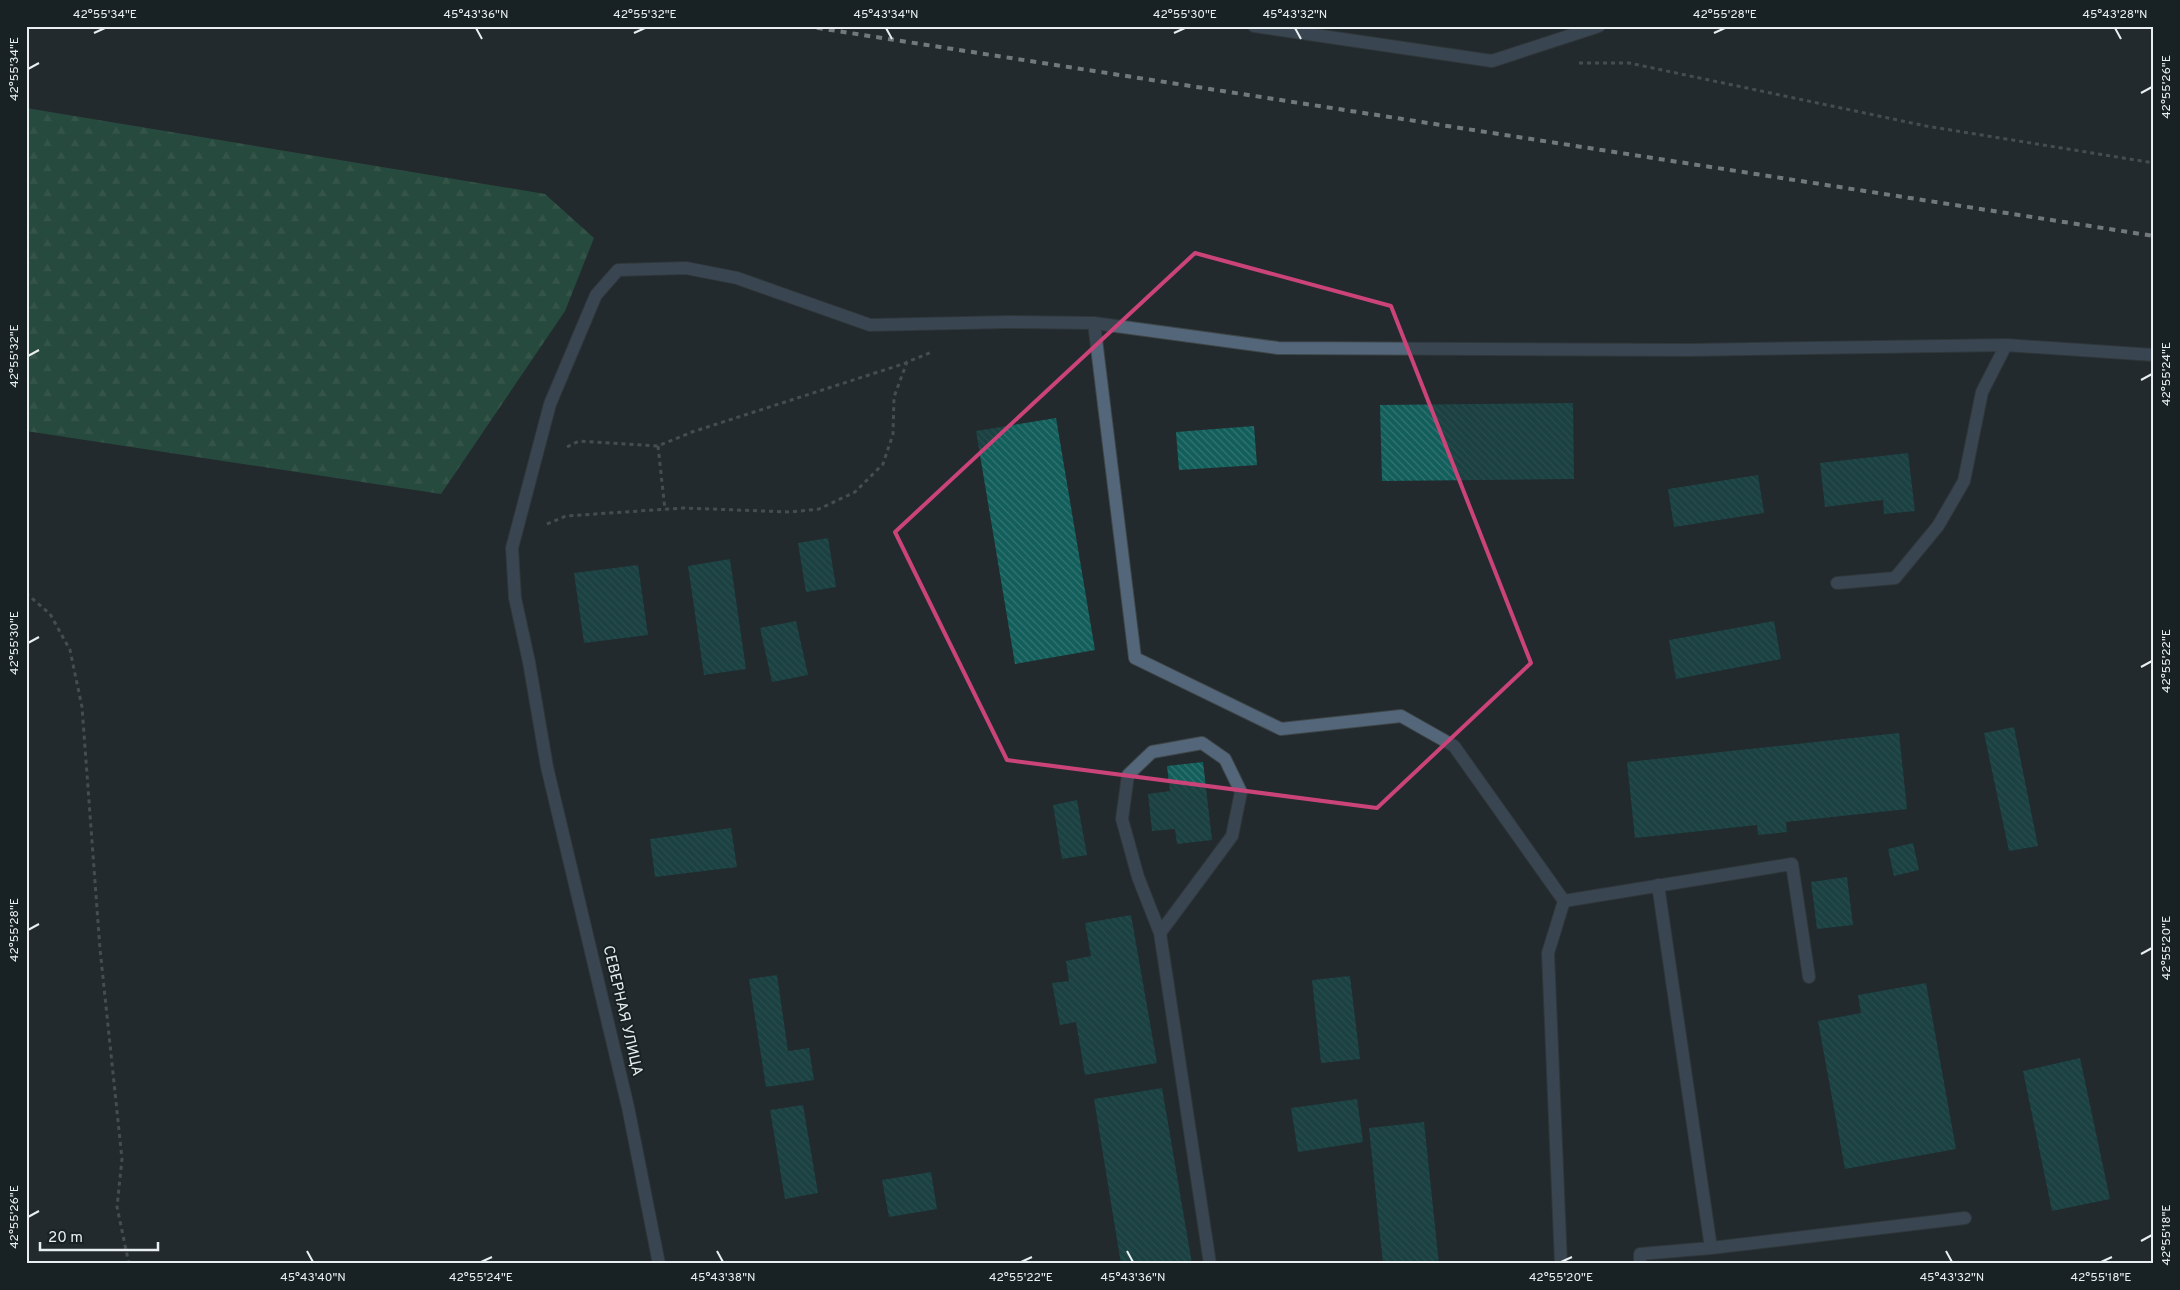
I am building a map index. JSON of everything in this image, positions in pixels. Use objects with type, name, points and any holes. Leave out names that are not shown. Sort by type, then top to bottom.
[{"type":"street","points":[[1254,26],[1492,61],[1599,26]]},
{"type":"street","name":"СЕВЕРНАЯ УЛИЦА","points":[[659,1264],[628,1107],[547,767],[529,662],[515,598],[512,548],[550,404],[573,345],[596,295],[618,270],[686,268],[737,278],[870,325],[1008,322],[1094,323],[1278,348],[1690,350],[2006,345],[2154,355]]},
{"type":"street","points":[[1094,323],[1134,658],[1281,729],[1401,716],[1454,746],[1564,901]]},
{"type":"street","points":[[1837,583],[1895,578],[1938,526],[1964,481],[1982,392],[2006,345]]},
{"type":"street","points":[[1160,933],[1232,836],[1241,792],[1225,759],[1202,743],[1152,752],[1128,775],[1122,820],[1138,877],[1160,933],[1210,1264]]},
{"type":"street","points":[[1564,901],[1792,864],[1809,977]]},
{"type":"street","points":[[1658,885],[1711,1248]]},
{"type":"street","points":[[1561,1264],[1548,953],[1564,901]]},
{"type":"street","points":[[1640,1264],[1640,1254],[1711,1248],[1965,1218]]},
{"type":"path","points":[[1570,62],[1629,64],[1926,126],[2154,162]]},
{"type":"path","points":[[533,465],[579,442],[658,446],[692,432],[907,362],[934,351]]},
{"type":"path","points":[[512,548],[539,527],[566,516],[683,508],[791,512],[820,509],[855,492],[883,464],[893,434],[894,397],[907,362]]},
{"type":"path","points":[[658,446],[665,510]]},
{"type":"path","points":[[26,593],[50,614],[70,650],[82,707],[100,949],[122,1159],[117,1208],[129,1264]]},
{"type":"highlighted area","points":[[1195,253],[1391,306],[1531,663],[1377,808],[1007,760],[895,532]]},
{"type":"green space","points":[[26,108],[545,194],[594,238],[565,311],[441,494],[26,431]]},
{"type":"building","points":[[1573,403],[1574,479],[1382,481],[1380,405]]},
{"type":"building","points":[[1056,418],[1095,650],[1015,664],[976,431]]},
{"type":"building","points":[[1254,426],[1257,465],[1179,470],[1176,432]]},
{"type":"building","points":[[1908,453],[1915,511],[1884,514],[1883,500],[1825,507],[1820,463]]},
{"type":"building","points":[[1758,475],[1764,513],[1674,527],[1668,489]]},
{"type":"building","points":[[828,538],[836,587],[806,592],[798,543]]},
{"type":"building","points":[[730,559],[746,669],[704,675],[688,566]]},
{"type":"building","points":[[638,565],[648,635],[584,643],[574,573]]},
{"type":"building","points":[[796,621],[808,675],[772,682],[760,628]]},
{"type":"building","points":[[1774,621],[1781,659],[1676,679],[1669,640]]},
{"type":"building","points":[[2014,727],[2038,846],[2009,851],[1984,733]]},
{"type":"building","points":[[1899,733],[1907,809],[1786,822],[1787,832],[1758,835],[1757,825],[1635,838],[1627,762]]},
{"type":"building","points":[[1203,762],[1212,840],[1177,844],[1175,829],[1152,831],[1148,794],[1170,791],[1167,766]]},
{"type":"building","points":[[1077,800],[1087,855],[1062,859],[1053,805]]},
{"type":"building","points":[[731,828],[737,867],[655,877],[650,839]]},
{"type":"building","points":[[1913,843],[1919,870],[1894,876],[1888,849]]},
{"type":"building","points":[[1847,877],[1853,925],[1817,929],[1811,882]]},
{"type":"building","points":[[1131,915],[1157,1063],[1085,1075],[1076,1022],[1060,1025],[1052,983],[1069,981],[1066,961],[1091,956],[1085,923]]},
{"type":"building","points":[[777,975],[788,1051],[809,1048],[814,1080],[766,1087],[749,979]]},
{"type":"building","points":[[1350,976],[1360,1059],[1321,1063],[1312,980]]},
{"type":"building","points":[[1926,983],[1956,1149],[1845,1169],[1818,1021],[1861,1013],[1858,995]]},
{"type":"building","points":[[2080,1058],[2110,1199],[2052,1211],[2023,1071]]},
{"type":"building","points":[[1162,1088],[1192,1264],[1121,1264],[1094,1099]]},
{"type":"building","points":[[1357,1099],[1363,1142],[1298,1152],[1291,1108]]},
{"type":"building","points":[[803,1105],[818,1193],[785,1199],[770,1110]]},
{"type":"building","points":[[1424,1122],[1439,1264],[1383,1264],[1369,1128]]},
{"type":"building","points":[[931,1172],[937,1209],[889,1217],[882,1180]]},
{"type":"railway","points":[[805,26],[2154,236]]}]
